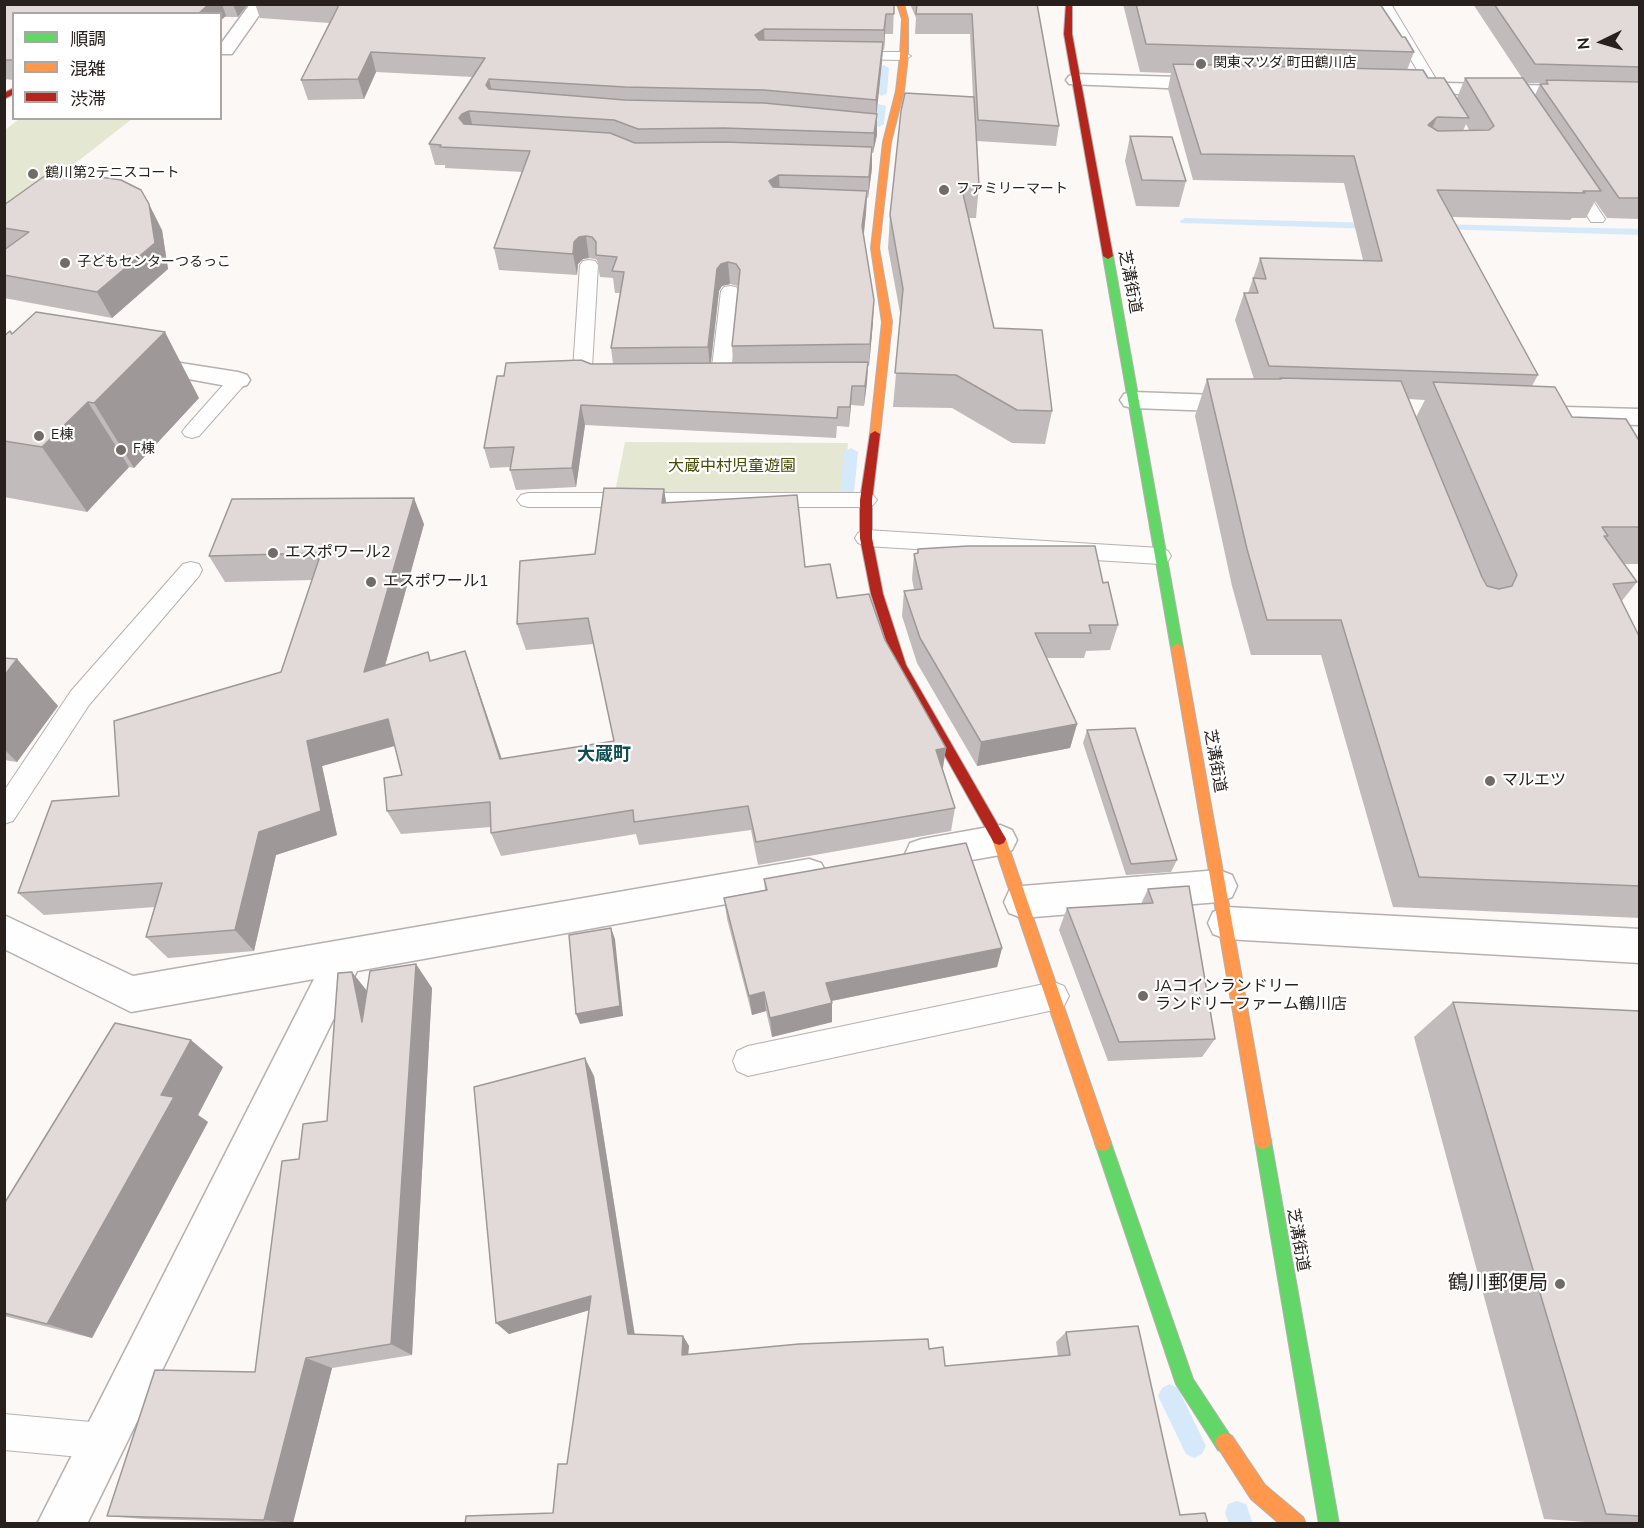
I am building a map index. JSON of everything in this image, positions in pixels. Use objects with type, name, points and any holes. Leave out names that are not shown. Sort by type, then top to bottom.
[{"type":"street","points":[[226,50],[259,4]]},
{"type":"street","points":[[900,4],[899,19],[904,56],[900,90],[885,128],[874,206],[875,248],[887,322],[883,374],[866,500],[866,538],[877,594],[900,665],[1000,840],[1185,1384],[1258,1492],[1296,1524]]},
{"type":"street","name":"芝溝街道","points":[[1069,4],[1068,34],[1075,80],[1220,886],[1329,1524]]},
{"type":"street","points":[[1075,80],[1238,84]]},
{"type":"street","points":[[1389,88],[1640,94]]},
{"type":"street","points":[[117,360],[238,380]]},
{"type":"street","points":[[1132,400],[1264,405]]},
{"type":"street","points":[[1500,413],[1640,417]]},
{"type":"street","points":[[895,859],[1000,840]]},
{"type":"street","points":[[4,931],[131,994],[836,869]]},
{"type":"street","points":[[1022,902],[1220,886]]},
{"type":"street","points":[[1226,923],[1640,946]]},
{"type":"street","points":[[62,1524],[345,956]]},
{"type":"lane","points":[[1384,4],[1454,120]]},
{"type":"lane","points":[[834,56],[904,56]]},
{"type":"lane","points":[[1512,91],[1525,111]]},
{"type":"lane","points":[[1564,170],[1597,219]]},
{"type":"lane","points":[[589,265],[582,370],[602,378],[626,377]]},
{"type":"lane","points":[[721,375],[730,291]]},
{"type":"lane","points":[[860,374],[883,374]]},
{"type":"lane","points":[[697,376],[744,375]]},
{"type":"lane","points":[[192,432],[238,380]]},
{"type":"lane","points":[[528,500],[866,500]]},
{"type":"lane","points":[[866,538],[1160,556]]},
{"type":"lane","points":[[4,813],[80,698],[191,570]]},
{"type":"lane","points":[[748,1061],[1054,996]]},
{"type":"lane","points":[[4,1432],[102,1441]]},
{"type":"green space","name":"鶴川第2テニスコート","points":[[18,120],[131,120],[5,218],[5,130]]},
{"type":"green space","name":"大蔵中村児童遊園","points":[[625,442],[848,443],[844,493],[615,492]]},
{"type":"building","points":[[4,4],[209,4],[200,12],[12,12],[12,60],[4,60]]},
{"type":"building","points":[[336,4],[894,5],[894,14],[886,14],[884,30],[764,29],[755,35],[759,40],[883,42],[876,100],[764,90],[625,87],[489,79],[486,85],[489,89],[625,100],[764,103],[877,114],[874,133],[724,128],[638,129],[614,120],[469,111],[459,118],[464,124],[610,133],[635,143],[724,142],[872,147],[869,177],[779,175],[769,181],[773,187],[867,191],[862,226],[874,300],[870,344],[732,346],[740,270],[736,264],[728,262],[721,264],[717,269],[708,347],[611,348],[624,272],[612,271],[617,257],[596,255],[596,242],[592,237],[586,236],[579,237],[574,242],[573,254],[494,248],[530,151],[440,147],[441,145],[429,144],[485,58],[371,52],[358,79],[301,80],[339,5]]},
{"type":"building","points":[[917,4],[1037,4],[1059,126],[978,120],[972,14],[916,14]]},
{"type":"building","points":[[1136,4],[1380,4],[1414,52],[1146,44]]},
{"type":"building","points":[[1494,4],[1640,4],[1640,67],[1535,64]]},
{"type":"building","points":[[1173,64],[1423,70],[1428,78],[1444,78],[1469,118],[1437,117],[1428,125],[1438,131],[1489,130],[1494,126],[1465,78],[1523,78],[1601,191],[1583,191],[1585,193],[1437,190],[1538,375],[1269,366],[1244,293],[1258,293],[1253,278],[1266,279],[1260,258],[1382,261],[1354,156],[1201,154]]},
{"type":"building","points":[[1546,80],[1640,82],[1640,198],[1619,198],[1540,84],[1548,84]]},
{"type":"building","points":[[905,93],[974,97],[979,185],[961,185],[994,328],[1042,330],[1052,411],[1017,410],[956,375],[895,373],[903,289],[890,215]]},
{"type":"building","points":[[1130,136],[1172,137],[1186,181],[1142,180]]},
{"type":"building","points":[[53,170],[121,180],[141,190],[149,204],[155,243],[97,292],[4,275],[4,250],[29,232],[4,228],[4,205]]},
{"type":"building","points":[[36,312],[165,332],[94,403],[88,402],[42,447],[4,441],[4,336],[10,331],[12,334]]},
{"type":"building","points":[[581,360],[591,364],[868,362],[865,386],[852,386],[850,407],[838,407],[837,418],[581,405],[572,468],[510,470],[514,447],[484,448],[497,376],[504,376],[506,363]]},
{"type":"building","points":[[1207,379],[1401,381],[1482,577],[1487,586],[1499,589],[1512,586],[1517,575],[1433,382],[1555,387],[1572,417],[1626,419],[1640,442],[1640,527],[1602,527],[1608,536],[1604,536],[1637,582],[1613,584],[1640,638],[1640,886],[1419,877],[1341,620],[1267,620],[1247,549]]},
{"type":"building","points":[[604,488],[664,489],[662,503],[797,495],[805,567],[830,564],[837,598],[869,594],[885,640],[946,748],[936,750],[955,808],[756,842],[748,806],[634,822],[633,810],[491,833],[490,802],[387,811],[384,778],[402,775],[388,719],[307,741],[321,811],[259,832],[235,930],[146,937],[162,883],[18,893],[52,801],[119,796],[114,721],[281,672],[321,553],[209,556],[232,499],[414,498],[364,672],[428,652],[430,661],[465,651],[500,759],[614,741],[588,618],[517,624],[520,561],[595,554]]},
{"type":"building","points":[[968,546],[1095,546],[1103,583],[1108,582],[1118,625],[1089,625],[1091,633],[1035,633],[1077,724],[981,742],[920,638],[904,591],[922,589],[914,554],[918,553],[918,549]]},
{"type":"building","points":[[4,658],[17,659],[4,676]]},
{"type":"building","points":[[1135,728],[1177,860],[1131,864],[1087,730]]},
{"type":"building","points":[[966,843],[1002,948],[826,983],[832,1003],[770,1018],[764,992],[749,996],[724,898],[767,890],[764,879]]},
{"type":"building","points":[[1189,886],[1215,1039],[1119,1042],[1067,908],[1153,903],[1148,889]]},
{"type":"building","points":[[611,928],[620,1006],[576,1014],[569,935]]},
{"type":"building","points":[[416,964],[391,1344],[306,1358],[264,1520],[107,1516],[155,1370],[255,1372],[282,1161],[299,1159],[303,1124],[327,1121],[338,973],[352,972],[362,1022],[370,971]]},
{"type":"building","name":"鶴川郵便局","points":[[1453,1002],[1640,1011],[1640,1516],[1606,1514]]},
{"type":"building","points":[[115,1023],[191,1040],[161,1095],[174,1097],[47,1324],[4,1313],[4,1204]]},
{"type":"building","points":[[585,1058],[628,1334],[683,1336],[682,1355],[799,1344],[928,1339],[929,1349],[943,1347],[945,1366],[1070,1355],[1066,1332],[1138,1326],[1180,1515],[1205,1513],[1208,1524],[465,1524],[466,1516],[553,1513],[558,1464],[567,1464],[591,1296],[496,1323],[474,1087]]},
{"type":"waterway","points":[[882,93],[884,68]]},
{"type":"waterway","points":[[879,124],[881,106]]},
{"type":"waterway","points":[[868,198],[869,192]]},
{"type":"waterway","points":[[1185,221],[1376,226]]},
{"type":"waterway","points":[[1438,227],[1640,232]]},
{"type":"waterway","points":[[847,493],[851,452]]},
{"type":"waterway","points":[[1170,1396],[1194,1446]]},
{"type":"waterway","points":[[1237,1513],[1241,1524]]},
{"type":"traffic: fast","points":[[1108,256],[1177,648]]},
{"type":"traffic: fast","points":[[1263,1141],[1329,1524]]},
{"type":"traffic: fast","points":[[1103,1143],[1185,1384],[1225,1443]]},
{"type":"traffic: slow","points":[[875,434],[887,322],[875,248],[887,142],[900,91],[904,56],[905,19],[900,4]]},
{"type":"traffic: slow","points":[[1177,648],[1263,1141]]},
{"type":"traffic: slow","points":[[999,839],[1103,1143]]},
{"type":"traffic: slow","points":[[1225,1443],[1258,1492],[1296,1524]]},
{"type":"traffic: jam","points":[[1069,4],[1068,34],[1108,256]]},
{"type":"traffic: jam","points":[[4,97],[12,91]]},
{"type":"traffic: jam","points":[[875,434],[866,500],[866,538],[877,594],[900,665],[999,839]]},
{"type":"place","name":"関東マツダ 町田鶴川店","points":[[1201,64]]},
{"type":"place","name":"鶴川第2テニスコート","points":[[33,174]]},
{"type":"place","name":"ファミリーマート","points":[[944,190]]},
{"type":"place","name":"子どもセンターつるっこ","points":[[65,263]]},
{"type":"place","name":"E棟","points":[[39,436]]},
{"type":"place","name":"F棟","points":[[121,450]]},
{"type":"place","name":"エスポワール2","points":[[273,553]]},
{"type":"place","name":"エスポワール1","points":[[371,582]]},
{"type":"place","name":"マルエツ","points":[[1490,781]]},
{"type":"place","name":"JAコインランドリー ランドリーファーム鶴川店","points":[[1143,996]]},
{"type":"place","name":"鶴川郵便局","points":[[1560,1284]]},
{"type":"district","name":"大蔵町","points":[[604,756]]}]
